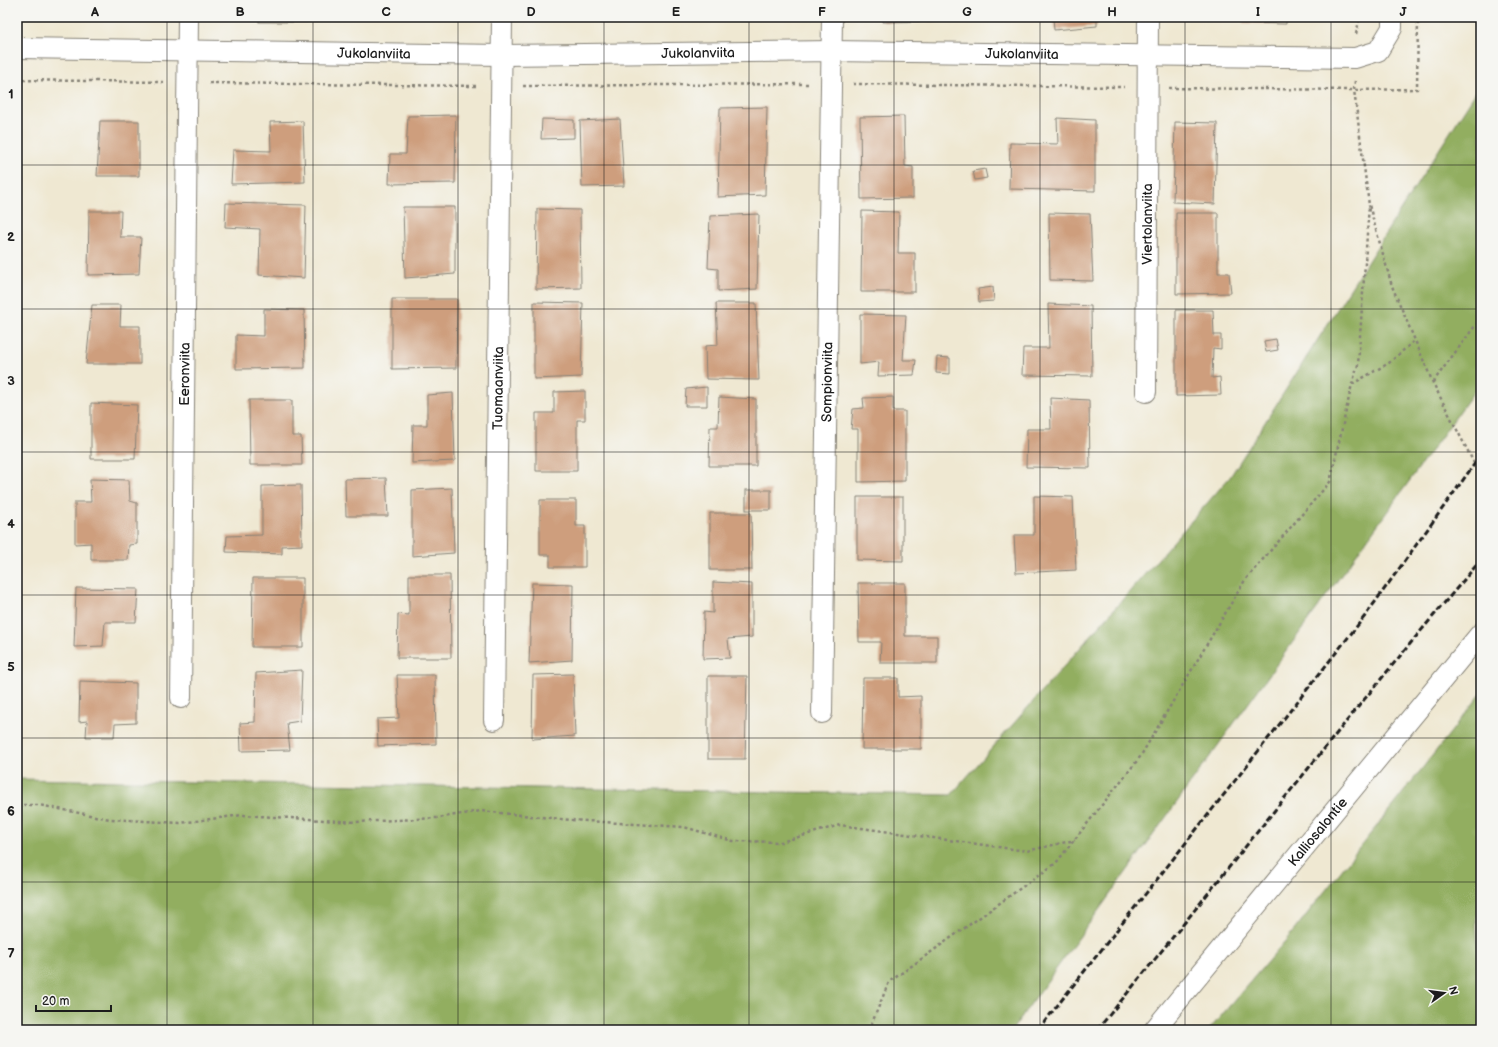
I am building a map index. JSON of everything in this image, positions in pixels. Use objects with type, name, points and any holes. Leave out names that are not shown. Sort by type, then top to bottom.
[{"type":"street","name":"Eeronviita","points":[[180,698],[188,17]]},
{"type":"street","name":"Tuomaanviita","points":[[494,720],[502,17]]},
{"type":"street","name":"Sompionviita","points":[[822,713],[832,17]]},
{"type":"street","name":"Viertolanviita","points":[[1146,392],[1148,17]]},
{"type":"street","name":"Jukolanviita","points":[[17,48],[501,55],[831,52],[1355,58],[1378,51],[1392,28],[1392,17]]},
{"type":"street","name":"Kalliosalontie","points":[[1154,1030],[1481,633]]},
{"type":"path","points":[[17,80],[501,86],[830,84],[1354,90],[1417,89],[1418,17]]},
{"type":"path","points":[[1354,90],[1369,205],[1392,286],[1433,383],[1481,474]]},
{"type":"path","points":[[869,1030],[889,982],[1056,863],[1140,758],[1245,580],[1330,482],[1352,384],[1358,365],[1369,205]]},
{"type":"path","points":[[1433,383],[1481,318]]},
{"type":"path","points":[[1352,384],[1389,362],[1415,340]]},
{"type":"path","points":[[17,805],[39,805],[110,819],[180,823],[242,815],[356,822],[437,818],[481,812],[571,820],[684,827],[733,841],[782,842],[840,825],[1027,851],[1075,840]]},
{"type":"green space","points":[[1481,84],[1481,382],[1012,1030],[17,1030],[17,779],[951,795],[1230,477]]},
{"type":"green space","points":[[1481,694],[1481,895],[1476,920],[1478,951],[1481,967],[1481,1030],[1209,1030],[1292,933]]},
{"type":"building","points":[[259,17],[307,17],[307,22],[259,22]]},
{"type":"building","points":[[883,17],[945,17],[946,21],[883,22]]},
{"type":"building","points":[[1053,17],[1097,17],[1097,26],[1054,30]]},
{"type":"building","points":[[1243,17],[1286,17],[1286,24],[1243,23]]},
{"type":"building","points":[[767,107],[765,195],[718,197],[720,108]]},
{"type":"building","points":[[456,115],[455,183],[389,184],[390,154],[406,154],[408,116]]},
{"type":"building","points":[[904,116],[905,166],[913,167],[913,198],[861,199],[860,117]]},
{"type":"building","points":[[1057,118],[1095,120],[1095,191],[1009,189],[1010,143],[1058,144]]},
{"type":"building","points":[[542,119],[574,120],[574,138],[541,139]]},
{"type":"building","points":[[620,119],[624,186],[582,187],[580,121]]},
{"type":"building","points":[[100,121],[139,121],[139,176],[97,176]]},
{"type":"building","points":[[303,121],[305,182],[231,184],[233,150],[271,151],[270,122]]},
{"type":"building","points":[[1175,122],[1217,123],[1215,204],[1173,202]]},
{"type":"building","points":[[985,169],[987,178],[975,180],[973,171]]},
{"type":"building","points":[[226,203],[306,205],[304,278],[259,275],[260,229],[225,227]]},
{"type":"building","points":[[403,207],[455,207],[455,274],[405,278]]},
{"type":"building","points":[[537,209],[580,210],[581,288],[536,289]]},
{"type":"building","points":[[89,211],[121,211],[120,237],[141,237],[139,274],[88,275]]},
{"type":"building","points":[[862,211],[899,212],[898,253],[915,253],[915,292],[861,292]]},
{"type":"building","points":[[1049,213],[1090,214],[1093,281],[1050,280]]},
{"type":"building","points":[[1176,213],[1218,213],[1218,273],[1229,273],[1231,293],[1176,294]]},
{"type":"building","points":[[759,214],[757,289],[718,291],[718,269],[708,268],[710,216]]},
{"type":"building","points":[[993,287],[994,301],[979,302],[978,289]]},
{"type":"building","points":[[392,299],[457,299],[456,368],[392,369]]},
{"type":"building","points":[[534,302],[583,303],[581,377],[534,379]]},
{"type":"building","points":[[716,303],[756,303],[759,380],[706,379],[705,346],[718,345]]},
{"type":"building","points":[[1048,304],[1091,306],[1092,376],[1022,375],[1023,348],[1049,348]]},
{"type":"building","points":[[92,305],[121,305],[120,326],[140,326],[140,364],[86,364]]},
{"type":"building","points":[[264,309],[304,310],[305,368],[236,369],[236,335],[264,336]]},
{"type":"building","points":[[1176,310],[1213,310],[1214,335],[1221,335],[1221,349],[1213,348],[1212,378],[1220,377],[1221,395],[1176,396]]},
{"type":"building","points":[[860,314],[906,315],[903,360],[916,360],[914,375],[878,376],[879,362],[860,364]]},
{"type":"building","points":[[1276,339],[1278,350],[1266,352],[1264,341]]},
{"type":"building","points":[[937,357],[950,358],[950,374],[936,373]]},
{"type":"building","points":[[707,387],[707,406],[685,406],[686,389]]},
{"type":"building","points":[[585,391],[585,420],[577,420],[577,471],[536,471],[536,413],[554,413],[554,392]]},
{"type":"building","points":[[453,393],[455,461],[412,463],[413,425],[427,425],[427,395]]},
{"type":"building","points":[[719,397],[756,399],[756,466],[709,466],[710,427],[718,427]]},
{"type":"building","points":[[893,397],[893,411],[905,411],[905,481],[858,482],[858,429],[851,429],[853,409],[864,408],[863,398]]},
{"type":"building","points":[[1050,398],[1089,400],[1090,468],[1026,467],[1027,429],[1051,429]]},
{"type":"building","points":[[249,400],[292,400],[292,436],[301,436],[302,465],[250,465]]},
{"type":"building","points":[[91,403],[137,405],[135,459],[91,459]]},
{"type":"building","points":[[386,478],[388,516],[346,516],[345,479]]},
{"type":"building","points":[[90,479],[129,480],[130,501],[137,503],[137,544],[129,545],[128,560],[91,560],[91,543],[75,544],[75,502],[91,502]]},
{"type":"building","points":[[301,485],[302,545],[282,546],[282,554],[226,552],[227,536],[262,535],[262,486]]},
{"type":"building","points":[[452,488],[454,553],[412,556],[412,490]]},
{"type":"building","points":[[746,490],[771,490],[771,510],[746,510]]},
{"type":"building","points":[[1034,496],[1073,497],[1076,570],[1016,573],[1014,535],[1034,535]]},
{"type":"building","points":[[857,497],[903,497],[903,561],[857,560]]},
{"type":"building","points":[[540,500],[576,500],[576,526],[585,526],[585,567],[550,567],[550,555],[540,555]]},
{"type":"building","points":[[710,513],[751,513],[752,570],[710,570]]},
{"type":"building","points":[[409,575],[450,575],[451,658],[397,658],[398,614],[409,615]]},
{"type":"building","points":[[253,578],[303,578],[303,647],[252,647]]},
{"type":"building","points":[[713,582],[752,584],[752,637],[728,639],[730,658],[703,659],[704,612],[713,613]]},
{"type":"building","points":[[532,583],[573,584],[572,660],[529,663]]},
{"type":"building","points":[[858,583],[905,583],[905,636],[937,636],[937,663],[880,663],[881,642],[859,642]]},
{"type":"building","points":[[76,588],[138,589],[136,622],[105,622],[103,646],[74,647]]},
{"type":"building","points":[[302,670],[300,721],[287,723],[290,750],[241,751],[240,723],[255,722],[256,673]]},
{"type":"building","points":[[573,674],[575,736],[532,739],[533,675]]},
{"type":"building","points":[[397,675],[435,675],[436,744],[378,746],[377,719],[399,718]]},
{"type":"building","points":[[708,676],[747,676],[745,759],[708,759]]},
{"type":"building","points":[[863,678],[898,678],[898,697],[921,696],[921,749],[862,749]]},
{"type":"building","points":[[80,681],[136,683],[136,723],[115,724],[114,737],[86,737],[87,721],[79,722]]},
{"type":"railway","points":[[1038,1030],[1365,616],[1481,455]]},
{"type":"railway","points":[[1097,1030],[1383,676],[1481,560]]}]
